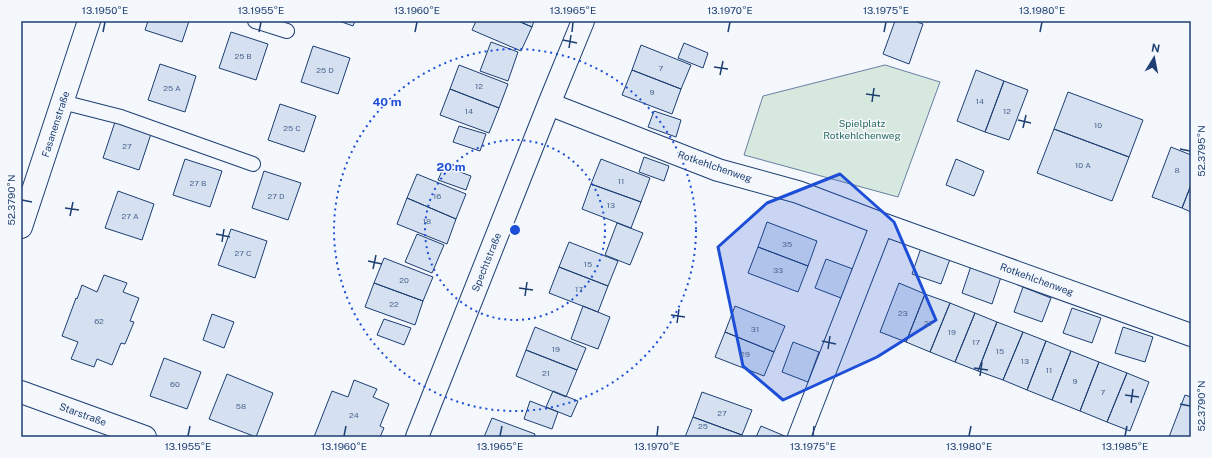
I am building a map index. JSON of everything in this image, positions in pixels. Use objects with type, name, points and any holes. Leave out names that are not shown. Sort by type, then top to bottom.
[{"type":"street","name":"Fasanenstraße","points":[[21,227],[89,21]]},
{"type":"street","name":"Spechtstraße","points":[[417,437],[583,21]]},
{"type":"street","name":"Rotkehlchenweg","points":[[549,104],[718,170],[798,192],[882,224],[1191,335]]},
{"type":"street","points":[[799,437],[882,224]]},
{"type":"street","name":"Starstraße","points":[[21,392],[145,437]]},
{"type":"lane","points":[[255,21],[287,32]]},
{"type":"lane","points":[[62,102],[121,116],[253,164]]},
{"type":"highlighted area","points":[[840,174],[894,222],[936,320],[877,357],[783,400],[743,366],[718,247],[767,203]]},
{"type":"green space","name":"Spielplatz Rotkehlchenweg","points":[[885,65],[940,82],[898,197],[744,155],[763,96]]},
{"type":"building","points":[[148,21],[189,21],[182,42],[145,30]]},
{"type":"building","points":[[339,21],[355,21],[353,26]]},
{"type":"building","points":[[476,21],[518,21],[532,27],[521,51],[472,30]]},
{"type":"building","points":[[518,21],[534,21],[532,27]]},
{"type":"building","points":[[895,21],[914,21],[923,24],[909,64],[883,54]]},
{"type":"building","points":[[231,32],[268,44],[256,80],[219,68]]},
{"type":"building","points":[[491,42],[518,52],[508,81],[480,71]]},
{"type":"building","points":[[684,43],[708,53],[703,68],[678,58]]},
{"type":"building","points":[[641,45],[691,65],[681,89],[632,70]]},
{"type":"building","points":[[313,46],[350,58],[338,94],[301,82]]},
{"type":"building","points":[[160,64],[196,76],[185,112],[148,100]]},
{"type":"building","points":[[459,65],[508,84],[499,108],[450,89]]},
{"type":"building","points":[[632,70],[681,89],[672,114],[622,95]]},
{"type":"building","points":[[976,70],[1004,81],[985,132],[957,121]]},
{"type":"building","points":[[1004,81],[1028,90],[1009,140],[985,132]]},
{"type":"building","points":[[450,89],[499,108],[489,133],[440,115]]},
{"type":"building","points":[[1068,92],[1143,120],[1129,157],[1054,129]]},
{"type":"building","points":[[280,104],[316,116],[304,152],[268,140]]},
{"type":"building","points":[[654,111],[681,120],[676,137],[648,127]]},
{"type":"building","points":[[115,122],[151,134],[139,170],[103,158]]},
{"type":"building","points":[[459,126],[486,134],[480,151],[453,142]]},
{"type":"building","points":[[1054,129],[1129,157],[1112,201],[1037,173]]},
{"type":"building","points":[[1171,147],[1191,155],[1191,185],[1182,208],[1152,197]]},
{"type":"building","points":[[644,157],[669,166],[664,181],[639,172]]},
{"type":"building","points":[[185,159],[222,171],[210,207],[173,195]]},
{"type":"building","points":[[601,159],[650,178],[641,202],[591,184]]},
{"type":"building","points":[[956,159],[984,171],[974,196],[946,185]]},
{"type":"building","points":[[444,166],[471,176],[466,190],[438,180]]},
{"type":"building","points":[[264,171],[301,183],[288,220],[252,208]]},
{"type":"building","points":[[417,174],[466,194],[456,219],[407,198]]},
{"type":"building","points":[[591,184],[641,202],[631,228],[582,209]]},
{"type":"building","points":[[1191,185],[1191,212],[1182,208]]},
{"type":"building","points":[[118,191],[154,204],[142,240],[105,228]]},
{"type":"building","points":[[407,198],[456,219],[447,244],[397,224]]},
{"type":"building","points":[[767,222],[817,241],[808,266],[758,247]]},
{"type":"building","points":[[617,223],[643,233],[630,265],[605,255]]},
{"type":"building","points":[[231,229],[267,241],[255,278],[218,265]]},
{"type":"building","points":[[417,234],[444,245],[432,273],[405,262]]},
{"type":"building","points":[[569,242],[618,261],[608,286],[559,267]]},
{"type":"building","points":[[758,247],[808,266],[798,292],[748,273]]},
{"type":"building","points":[[921,248],[950,259],[941,284],[912,274]]},
{"type":"building","points":[[384,258],[433,277],[423,301],[374,283]]},
{"type":"building","points":[[826,259],[853,269],[841,298],[815,288]]},
{"type":"building","points":[[971,266],[1001,277],[992,304],[962,293]]},
{"type":"building","points":[[559,267],[608,286],[598,312],[549,293]]},
{"type":"building","points":[[104,275],[127,283],[123,292],[139,298],[130,321],[134,322],[125,344],[121,343],[112,365],[97,359],[94,367],[71,359],[78,342],[62,336],[82,285],[97,292]]},
{"type":"building","points":[[374,283],[423,301],[415,325],[365,307]]},
{"type":"building","points":[[899,283],[925,294],[906,342],[880,332]]},
{"type":"building","points":[[1023,287],[1051,298],[1042,322],[1014,312]]},
{"type":"building","points":[[925,294],[950,303],[930,352],[906,342]]},
{"type":"building","points":[[950,303],[975,313],[955,362],[930,352]]},
{"type":"building","points":[[583,306],[610,317],[598,349],[571,339]]},
{"type":"building","points":[[735,306],[785,326],[774,352],[725,332]]},
{"type":"building","points":[[1072,308],[1101,318],[1092,343],[1063,333]]},
{"type":"building","points":[[975,313],[997,322],[978,371],[955,362]]},
{"type":"building","points":[[212,314],[234,322],[224,348],[203,340]]},
{"type":"building","points":[[384,319],[411,328],[404,345],[377,335]]},
{"type":"building","points":[[997,322],[1023,332],[1003,380],[978,371]]},
{"type":"building","points":[[535,327],[586,348],[577,370],[526,350]]},
{"type":"building","points":[[1123,327],[1153,337],[1145,362],[1115,353]]},
{"type":"building","points":[[725,332],[774,352],[764,376],[715,357]]},
{"type":"building","points":[[1023,332],[1046,341],[1027,390],[1003,380]]},
{"type":"building","points":[[1046,341],[1071,351],[1052,400],[1027,390]]},
{"type":"building","points":[[793,342],[819,352],[808,382],[782,372]]},
{"type":"building","points":[[526,350],[577,370],[566,397],[516,376]]},
{"type":"building","points":[[1071,351],[1099,362],[1080,411],[1052,400]]},
{"type":"building","points":[[164,358],[201,372],[187,409],[150,396]]},
{"type":"building","points":[[1099,362],[1127,373],[1107,422],[1080,411]]},
{"type":"building","points":[[1127,373],[1149,382],[1130,431],[1107,422]]},
{"type":"building","points":[[227,374],[273,393],[256,437],[209,419]]},
{"type":"building","points":[[354,380],[377,389],[373,397],[389,404],[380,426],[384,428],[380,437],[314,437],[332,391],[348,397]]},
{"type":"building","points":[[553,391],[578,401],[571,417],[546,407]]},
{"type":"building","points":[[702,392],[752,410],[742,435],[693,417]]},
{"type":"building","points":[[1185,395],[1191,397],[1191,437],[1169,437]]},
{"type":"building","points":[[530,401],[558,412],[552,429],[524,419]]},
{"type":"building","points":[[693,417],[742,435],[742,437],[685,437]]},
{"type":"building","points":[[492,418],[535,434],[534,437],[484,437]]},
{"type":"building","points":[[761,426],[787,437],[756,437]]}]
